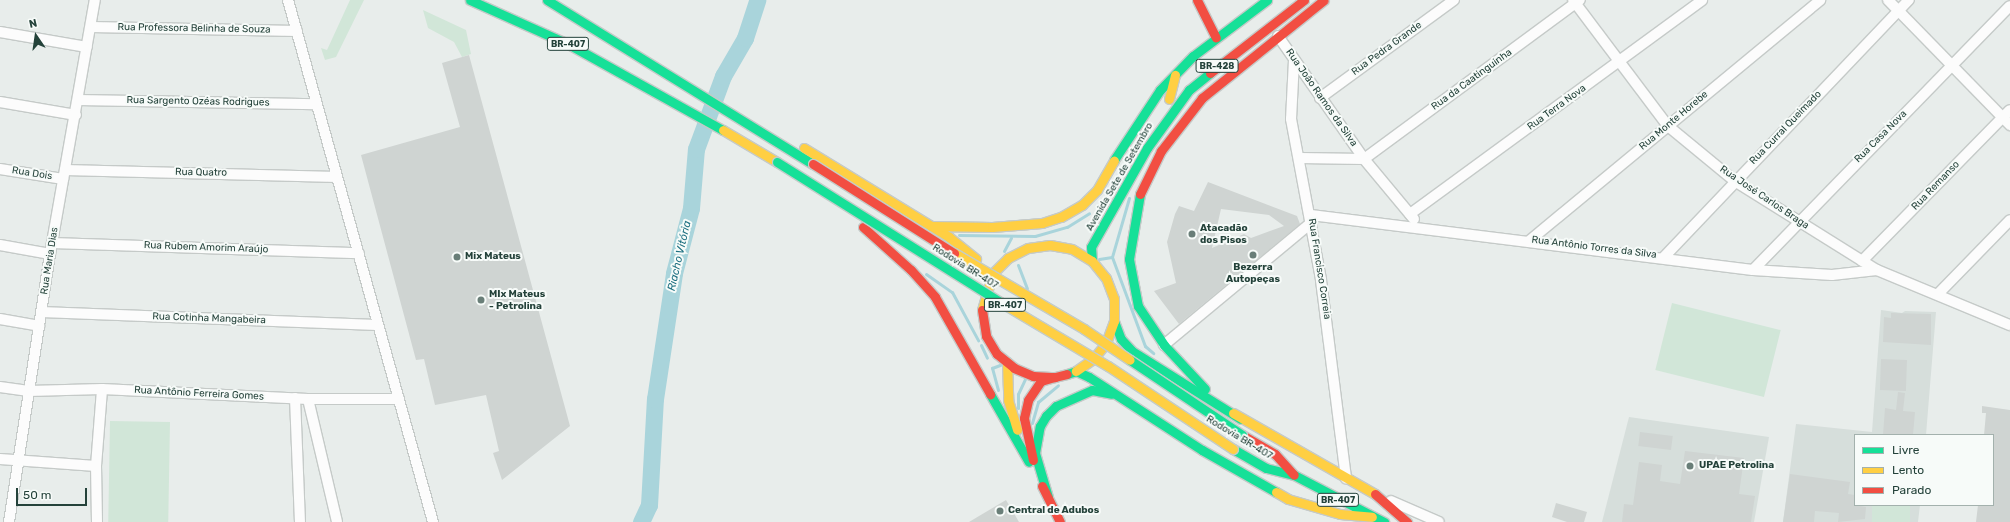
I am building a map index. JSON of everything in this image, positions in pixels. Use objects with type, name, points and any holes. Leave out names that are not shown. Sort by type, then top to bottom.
[{"type":"main road","name":"Rodovia BR-407","points":[[470,0],[570,45],[677,102],[732,137],[777,162],[949,271],[1108,366],[1233,449],[1266,468],[1294,475]]},
{"type":"main road","name":"Rodovia BR-407","points":[[547,0],[747,121],[917,231],[1084,329],[1242,435],[1275,454],[1294,475]]},
{"type":"main road","points":[[1197,0],[1216,38]]},
{"type":"main road","name":"Avenida Sete de Setembro","points":[[931,226],[1005,226],[1042,223],[1061,217],[1082,205],[1097,190],[1147,106],[1175,75],[1216,38],[1267,0]]},
{"type":"main road","name":"Avenida Sete de Setembro","points":[[1092,261],[1091,247],[1163,124],[1189,90],[1208,72],[1304,0]]},
{"type":"main road","points":[[1240,419],[1184,371],[1164,345],[1138,306],[1132,280],[1130,233],[1144,183],[1174,131],[1202,98],[1324,0]]},
{"type":"main road","points":[[1276,21],[1312,9]]},
{"type":"main road","points":[[1169,99],[1175,75]]},
{"type":"main road","name":"Avenida Sete de Setembro","points":[[1150,124],[1188,77]]},
{"type":"main road","name":"BR-407","points":[[758,128],[788,137],[931,226],[977,260],[993,263],[1008,258]]},
{"type":"main road","name":"Avenida Sete de Setembro","points":[[1065,248],[1084,243],[1089,236],[1142,137]]},
{"type":"main road","name":"BR-407","points":[[755,150],[760,159],[863,227],[975,295],[982,307]]},
{"type":"main road","points":[[863,227],[911,270],[934,297],[1029,462],[1060,522]]},
{"type":"main road","points":[[1048,497],[1034,462],[1024,418],[1033,389],[1041,381],[1055,377],[1076,371],[1093,359],[1106,343],[1114,321],[1114,299],[1106,278],[1092,261],[1065,248],[1050,244],[1028,248],[1008,258],[992,274],[984,294],[982,307],[986,336],[997,354],[1007,362],[1033,376],[1055,377]]},
{"type":"main road","points":[[1114,321],[1121,339],[1132,351],[1240,419],[1375,494],[1407,522]]},
{"type":"main road","points":[[1007,362],[1011,416],[1029,462]]},
{"type":"main road","name":"BR-407","points":[[1076,371],[1117,395],[1234,470],[1288,499],[1340,514],[1372,517]]},
{"type":"main road","points":[[1048,497],[1035,453],[1040,426],[1046,416],[1056,406],[1092,390],[1117,395]]},
{"type":"main road","name":"BR-407","points":[[1294,475],[1384,522]]},
{"type":"street","name":"Rua Maria Dias","points":[[9,522],[50,254],[76,115],[95,0]]},
{"type":"street","points":[[288,0],[359,253],[377,325],[433,522]]},
{"type":"street","name":"Rua Pedra Grande","points":[[1320,98],[1454,0]]},
{"type":"street","name":"Rua Terra Nova","points":[[1410,214],[1620,62],[1702,0]]},
{"type":"street","name":"Rua Monte Horebe","points":[[1529,241],[1820,0]]},
{"type":"street","points":[[1888,0],[1950,67],[2010,125]]},
{"type":"street","name":"Rua Curral Queimado","points":[[1664,257],[1909,0]]},
{"type":"street","name":"Rua José Carlos Braga","points":[[1576,1],[1668,126],[1736,182],[1797,222],[1876,270],[2010,324]]},
{"type":"street","name":"Rua da Caatinguinha","points":[[1364,160],[1576,1]]},
{"type":"street","name":"Rua Casa Nova","points":[[1753,270],[1797,222],[2010,6]]},
{"type":"street","name":"Rua Professora Belinha de Souza","points":[[91,27],[297,31]]},
{"type":"street","points":[[0,32],[87,47]]},
{"type":"street","name":"Rua João Ramos da Silva","points":[[1278,36],[1364,160],[1422,228]]},
{"type":"street","name":"Rua Francisco Correia","points":[[1294,60],[1290,106],[1311,219],[1346,478]]},
{"type":"street","name":"Rua Sargento Ozéas Rodrigues","points":[[78,100],[317,104]]},
{"type":"street","points":[[0,102],[76,115]]},
{"type":"street","name":"Rua Remanso","points":[[1862,261],[2010,110]]},
{"type":"street","name":"Rua João Ramos da Silva","points":[[1300,158],[1364,160]]},
{"type":"street","name":"Rua Dois","points":[[0,169],[64,175]]},
{"type":"street","name":"Rua Quatro","points":[[64,175],[337,177]]},
{"type":"street","points":[[1164,345],[1311,219]]},
{"type":"street","name":"Rua Antônio Torres da Silva","points":[[1311,219],[1422,228],[1664,257],[1753,270],[1832,275],[1876,270]]},
{"type":"street","points":[[1938,294],[2010,220]]},
{"type":"street","name":"Rua Rubem Amorim Araújo","points":[[52,243],[359,253]]},
{"type":"street","points":[[0,245],[50,254]]},
{"type":"street","name":"Rua Cotinha Mangabeira","points":[[41,312],[377,325]]},
{"type":"street","points":[[0,319],[39,326]]},
{"type":"street","name":"Rua Antônio Ferreira Gomes","points":[[0,387],[29,391],[102,389],[308,399],[399,399]]},
{"type":"street","points":[[97,522],[96,466],[102,389]]},
{"type":"street","points":[[295,398],[300,522]]},
{"type":"street","points":[[308,399],[337,522]]},
{"type":"street","points":[[0,459],[18,462],[96,466]]},
{"type":"street","points":[[1375,494],[1439,522]]},
{"type":"shaded area","points":[[1881,310],[1902,313],[1905,311],[1936,312],[1926,434],[1854,434],[1854,506],[1920,506],[1918,522],[1783,522],[1796,424],[1872,432]]},
{"type":"shaded area","name":"UPAE Petrolina","points":[[1629,417],[1769,437],[1754,522],[1602,522]]},
{"type":"green space","points":[[350,0],[364,0],[336,57],[325,60],[321,48],[327,50]]},
{"type":"green space","points":[[423,10],[466,30],[471,54],[462,57],[454,42],[428,28]]},
{"type":"green space","points":[[1672,303],[1781,330],[1764,397],[1655,370]]},
{"type":"green space","points":[[110,421],[170,422],[168,522],[108,522]]},
{"type":"green space","points":[[1872,506],[1910,506],[1910,522],[1872,522]]},
{"type":"building","name":"Mix Mateus","points":[[469,55],[570,426],[502,480],[493,453],[499,451],[486,395],[435,405],[424,359],[416,360],[361,155],[460,127],[442,63]]},
{"type":"building","name":"Atacadão dos Pisos","points":[[1208,182],[1297,216],[1300,224],[1179,324],[1154,291],[1176,283],[1167,242],[1175,214],[1179,206],[1194,211]],"holes":[[[1221,209],[1269,215],[1284,226],[1251,238],[1244,234],[1212,248]]]},
{"type":"building","points":[[1891,313],[1931,314],[1931,345],[1883,342],[1884,317],[1891,318]]},
{"type":"building","points":[[1881,359],[1907,360],[1906,391],[1880,390]]},
{"type":"building","points":[[1898,392],[1905,393],[1903,411],[1915,412],[1913,434],[1883,434],[1885,408],[1896,410]]},
{"type":"building","points":[[1982,406],[2010,410],[2010,522],[1976,522],[1978,506],[1994,506],[1994,434],[1984,434],[1986,413],[1982,413]]},
{"type":"building","name":"UPAE Petrolina","points":[[1640,432],[1673,436],[1671,450],[1638,446]]},
{"type":"building","name":"UPAE Petrolina","points":[[1685,451],[1744,458],[1739,494],[1755,496],[1751,522],[1622,522],[1624,504],[1633,505],[1639,462],[1662,465],[1660,481],[1680,484]]},
{"type":"building","points":[[1790,474],[1850,482],[1848,494],[1854,495],[1854,506],[1866,507],[1865,519],[1838,522],[1839,513],[1815,511],[1814,522],[1783,522]]},
{"type":"building","name":"Central de Adubos","points":[[1006,500],[1019,522],[969,522]]},
{"type":"building","points":[[1556,503],[1587,512],[1584,522],[1567,522],[1552,517]]},
{"type":"waterway","name":"Riacho Vitória","points":[[641,522],[649,505],[655,399],[674,273],[691,208],[696,149],[723,76],[745,38],[757,0]]},
{"type":"waterway","points":[[1129,198],[1112,257],[1145,346],[1153,353]]},
{"type":"waterway","points":[[959,235],[1035,236],[1067,227],[1089,213]]},
{"type":"waterway","points":[[1004,251],[1011,238]]},
{"type":"waterway","points":[[1099,259],[1112,257]]},
{"type":"waterway","points":[[1018,265],[1027,288]]},
{"type":"waterway","points":[[926,274],[952,292],[978,340]]},
{"type":"waterway","points":[[981,345],[987,358]]},
{"type":"waterway","points":[[998,390],[992,368],[1000,365]]},
{"type":"waterway","points":[[1018,408],[1018,394],[1025,379]]},
{"type":"waterway","points":[[1032,423],[1038,402],[1058,385]]},
{"type":"traffic: fast","points":[[470,0],[570,45],[723,130]]},
{"type":"traffic: fast","points":[[547,0],[813,164]]},
{"type":"traffic: fast","points":[[1114,160],[1160,90],[1193,56],[1267,0]]},
{"type":"traffic: fast","points":[[1092,261],[1091,247],[1147,148],[1189,90],[1210,73]]},
{"type":"traffic: fast","points":[[777,162],[1000,302]]},
{"type":"traffic: fast","points":[[1140,194],[1129,259],[1138,306],[1164,345],[1205,389]]},
{"type":"traffic: fast","points":[[1114,321],[1121,339],[1132,351],[1241,419]]},
{"type":"traffic: fast","points":[[1130,360],[1242,435]]},
{"type":"traffic: fast","points":[[1067,374],[1076,371],[1089,377],[1202,450],[1276,492]]},
{"type":"traffic: fast","points":[[1048,497],[1035,453],[1040,426],[1046,416],[1056,406],[1092,390],[1112,394]]},
{"type":"traffic: fast","points":[[990,394],[1029,462]]},
{"type":"traffic: fast","points":[[1233,449],[1266,468],[1294,475],[1384,522]]},
{"type":"traffic: slow","points":[[1169,99],[1175,75]]},
{"type":"traffic: slow","points":[[723,130],[777,162]]},
{"type":"traffic: slow","points":[[804,148],[949,237],[976,259]]},
{"type":"traffic: slow","points":[[931,226],[992,227],[1042,223],[1061,217],[1082,205],[1097,190],[1114,160]]},
{"type":"traffic: slow","points":[[982,310],[992,274],[1008,258],[1028,248],[1050,245],[1072,249],[1092,261],[1106,278],[1114,299],[1114,321],[1106,343],[1093,359],[1076,371]]},
{"type":"traffic: slow","points":[[954,253],[1084,329],[1130,360]]},
{"type":"traffic: slow","points":[[1000,302],[1108,366],[1233,449]]},
{"type":"traffic: slow","points":[[1007,362],[1008,400],[1017,430]]},
{"type":"traffic: slow","points":[[1233,413],[1375,494]]},
{"type":"traffic: slow","points":[[1276,492],[1288,499],[1340,514],[1372,517]]},
{"type":"traffic: jam","points":[[1197,0],[1216,38]]},
{"type":"traffic: jam","points":[[1210,73],[1304,0]]},
{"type":"traffic: jam","points":[[1140,194],[1161,151],[1202,98],[1324,0]]},
{"type":"traffic: jam","points":[[813,164],[954,253]]},
{"type":"traffic: jam","points":[[863,227],[911,270],[935,297],[990,394]]},
{"type":"traffic: jam","points":[[982,310],[986,336],[997,354],[1014,368],[1033,376],[1055,377],[1067,374]]},
{"type":"traffic: jam","points":[[1033,460],[1024,418],[1028,400],[1041,381],[1054,377]]},
{"type":"traffic: jam","points":[[1242,435],[1275,454],[1294,475]]},
{"type":"traffic: jam","points":[[1042,486],[1060,522]]},
{"type":"traffic: jam","points":[[1375,494],[1407,522]]},
{"type":"place","name":"Atacadão dos Pisos","points":[[1192,234]]},
{"type":"place","name":"Bezerra Autopeças","points":[[1253,255]]},
{"type":"place","name":"Mix Mateus","points":[[457,257]]},
{"type":"place","name":"MIx Mateus - Petrolina","points":[[481,300]]},
{"type":"place","name":"UPAE Petrolina","points":[[1690,466]]},
{"type":"place","name":"Central de Adubos","points":[[1000,511]]}]
